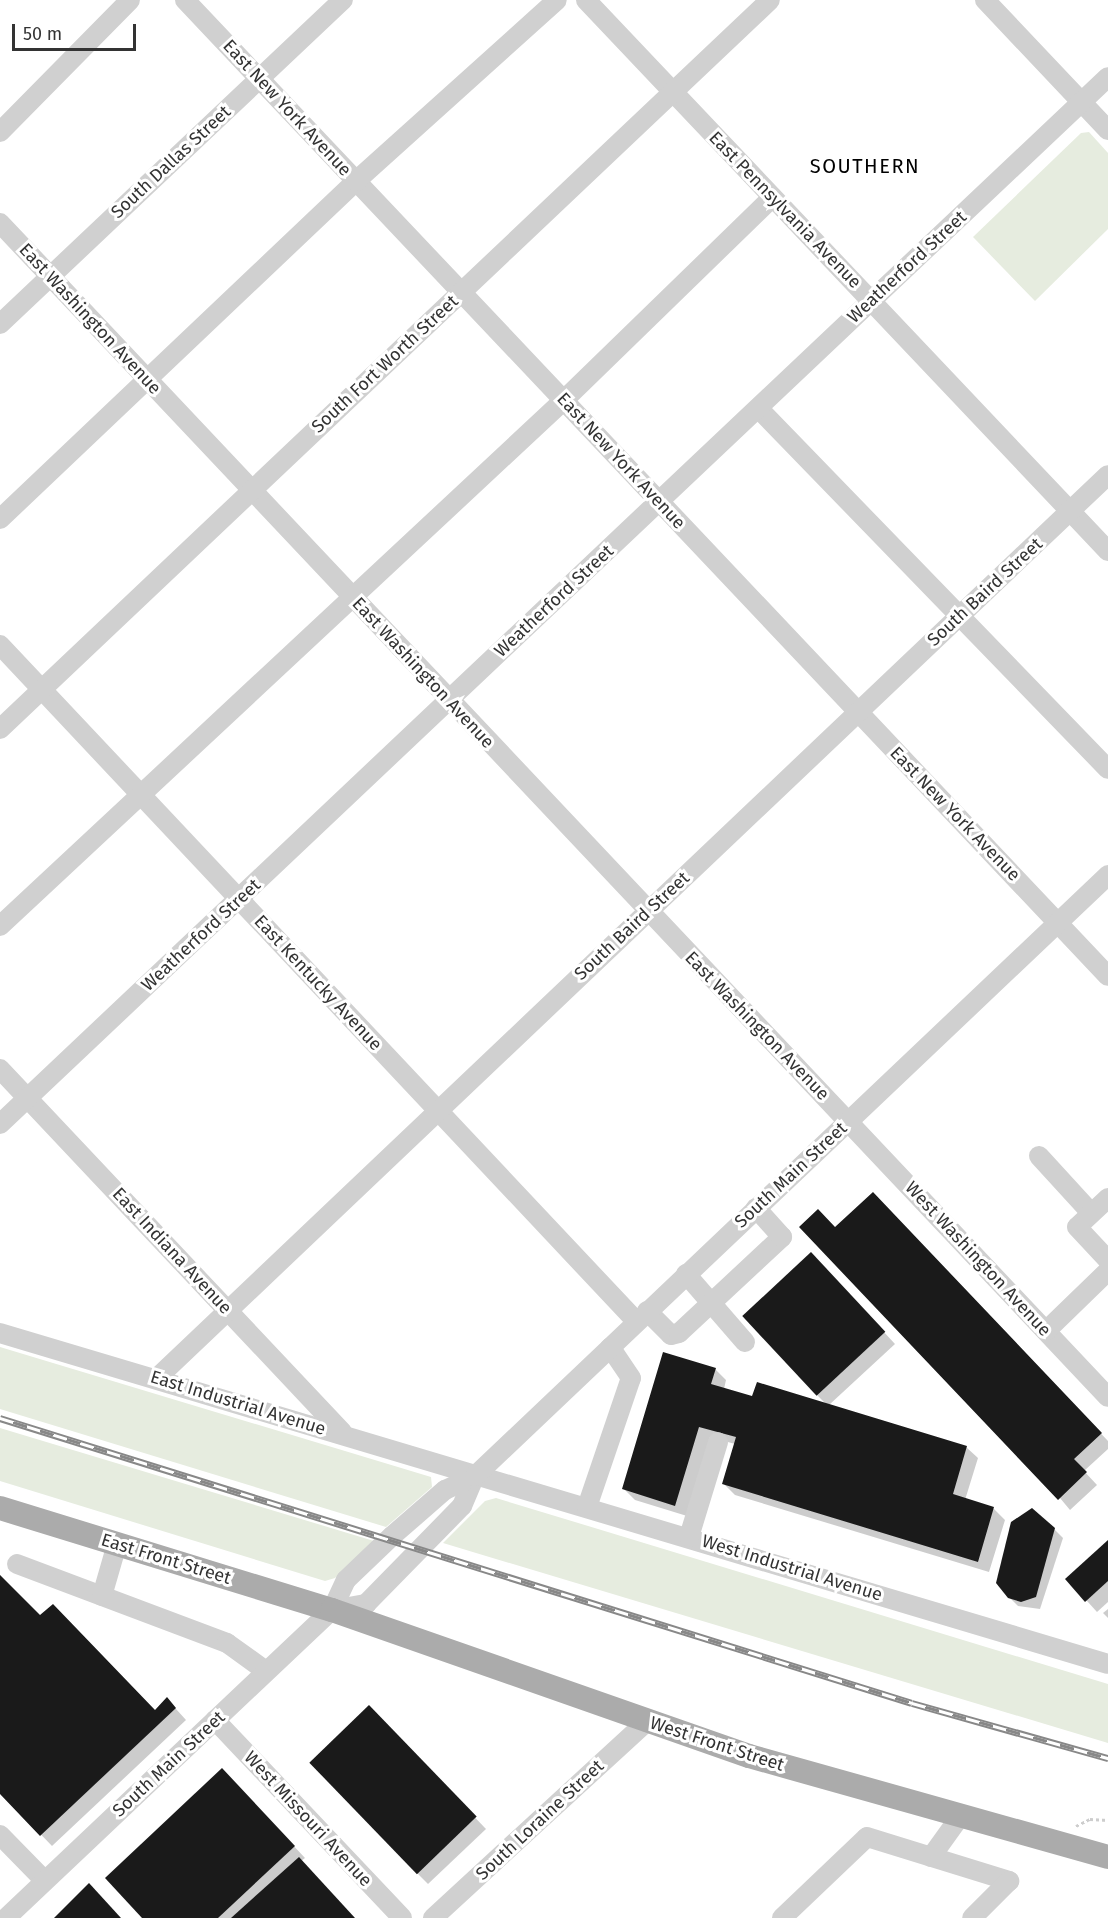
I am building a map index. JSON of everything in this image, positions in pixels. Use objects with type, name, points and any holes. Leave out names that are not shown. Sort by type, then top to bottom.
[{"type":"main road","name":"East Front Street","points":[[0,1508],[332,1610]]},
{"type":"main road","name":"West Front Street","points":[[332,1610],[647,1721],[959,1818],[1108,1857]]},
{"type":"street","points":[[0,132],[130,0]]},
{"type":"street","name":"East New York Avenue","points":[[185,0],[1108,976]]},
{"type":"street","name":"South Dallas Street","points":[[0,324],[343,0]]},
{"type":"street","points":[[0,519],[356,181],[557,0]]},
{"type":"street","name":"East Pennsylvania Avenue","points":[[586,0],[1108,551]]},
{"type":"street","name":"South Fort Worth Street","points":[[0,729],[770,0]]},
{"type":"street","points":[[985,0],[1108,130]]},
{"type":"street","name":"Weatherford Street","points":[[0,1125],[1108,77]]},
{"type":"street","points":[[0,926],[142,796],[351,596],[564,400],[773,197]]},
{"type":"street","name":"East Washington Avenue","points":[[0,223],[847,1121]]},
{"type":"street","points":[[759,408],[958,617],[1070,724],[1108,769]]},
{"type":"street","name":"South Baird Street","points":[[157,1378],[227,1309],[1108,476]]},
{"type":"street","name":"East Kentucky Avenue","points":[[0,645],[438,1109],[642,1316],[671,1335],[712,1303]]},
{"type":"street","name":"South Main Street","points":[[3,1917],[45,1881],[332,1610],[346,1580],[392,1536],[445,1490],[475,1476],[1108,875]]},
{"type":"street","name":"East Indiana Avenue","points":[[0,1069],[344,1434]]},
{"type":"street","name":"West Washington Avenue","points":[[847,1121],[1108,1397]]},
{"type":"street","points":[[1039,1156],[1091,1213]]},
{"type":"street","points":[[1108,1198],[1077,1227],[1108,1260]]},
{"type":"street","points":[[712,1303],[782,1238],[756,1208]]},
{"type":"street","points":[[1046,1331],[1108,1271]]},
{"type":"street","points":[[686,1274],[745,1342]]},
{"type":"street","name":"East Industrial Avenue","points":[[0,1333],[344,1434],[475,1476]]},
{"type":"street","points":[[587,1507],[631,1378],[610,1347]]},
{"type":"street","points":[[689,1537],[718,1442]]},
{"type":"street","name":"South Main Street","points":[[332,1610],[366,1604],[462,1506],[475,1476]]},
{"type":"street","name":"West Industrial Avenue","points":[[475,1476],[689,1537],[1108,1664]]},
{"type":"street","points":[[102,1596],[117,1544]]},
{"type":"street","points":[[17,1564],[227,1643],[266,1671]]},
{"type":"street","name":"West Missouri Avenue","points":[[215,1720],[402,1918]]},
{"type":"street","name":"South Loraine Street","points":[[433,1918],[647,1721]]},
{"type":"street","points":[[931,1857],[959,1818]]},
{"type":"street","points":[[0,1835],[45,1881]]},
{"type":"street","points":[[782,1918],[867,1837],[1009,1881],[972,1918]]},
{"type":"shaded area","points":[[1089,132],[1108,153],[1108,229],[1035,301],[973,237],[1081,133]]},
{"type":"shaded area","points":[[0,1347],[431,1477],[432,1487],[386,1527],[0,1409]]},
{"type":"shaded area","points":[[0,1428],[374,1541],[335,1578],[325,1581],[0,1481]]},
{"type":"shaded area","points":[[496,1498],[1108,1684],[1108,1743],[443,1543],[485,1501]]},
{"type":"building","points":[[873,1192],[1102,1433],[1074,1459],[1087,1472],[1058,1500],[799,1227],[818,1209],[835,1227]]},
{"type":"building","points":[[811,1252],[885,1332],[817,1396],[742,1316]]},
{"type":"building","points":[[663,1352],[716,1368],[711,1384],[752,1396],[757,1382],[967,1446],[953,1494],[994,1507],[978,1562],[722,1484],[736,1437],[699,1427],[675,1506],[622,1489]]},
{"type":"building","points":[[1032,1508],[1055,1528],[1036,1597],[1021,1602],[1008,1598],[996,1583],[1011,1522]]},
{"type":"building","points":[[1108,1540],[1108,1581],[1085,1602],[1065,1579]]},
{"type":"building","points":[[0,1575],[40,1615],[53,1604],[155,1710],[167,1697],[176,1708],[40,1836],[0,1794]]},
{"type":"building","points":[[369,1705],[477,1816],[417,1874],[309,1763]]},
{"type":"building","points":[[222,1768],[295,1846],[218,1918],[142,1918],[105,1878]]},
{"type":"building","points":[[299,1857],[355,1918],[231,1918]]},
{"type":"building","points":[[89,1883],[121,1918],[54,1918]]},
{"type":"railway","points":[[0,1418],[912,1703],[1108,1758]]},
{"type":"district","name":"SOUTHERN","points":[[865,166]]}]
